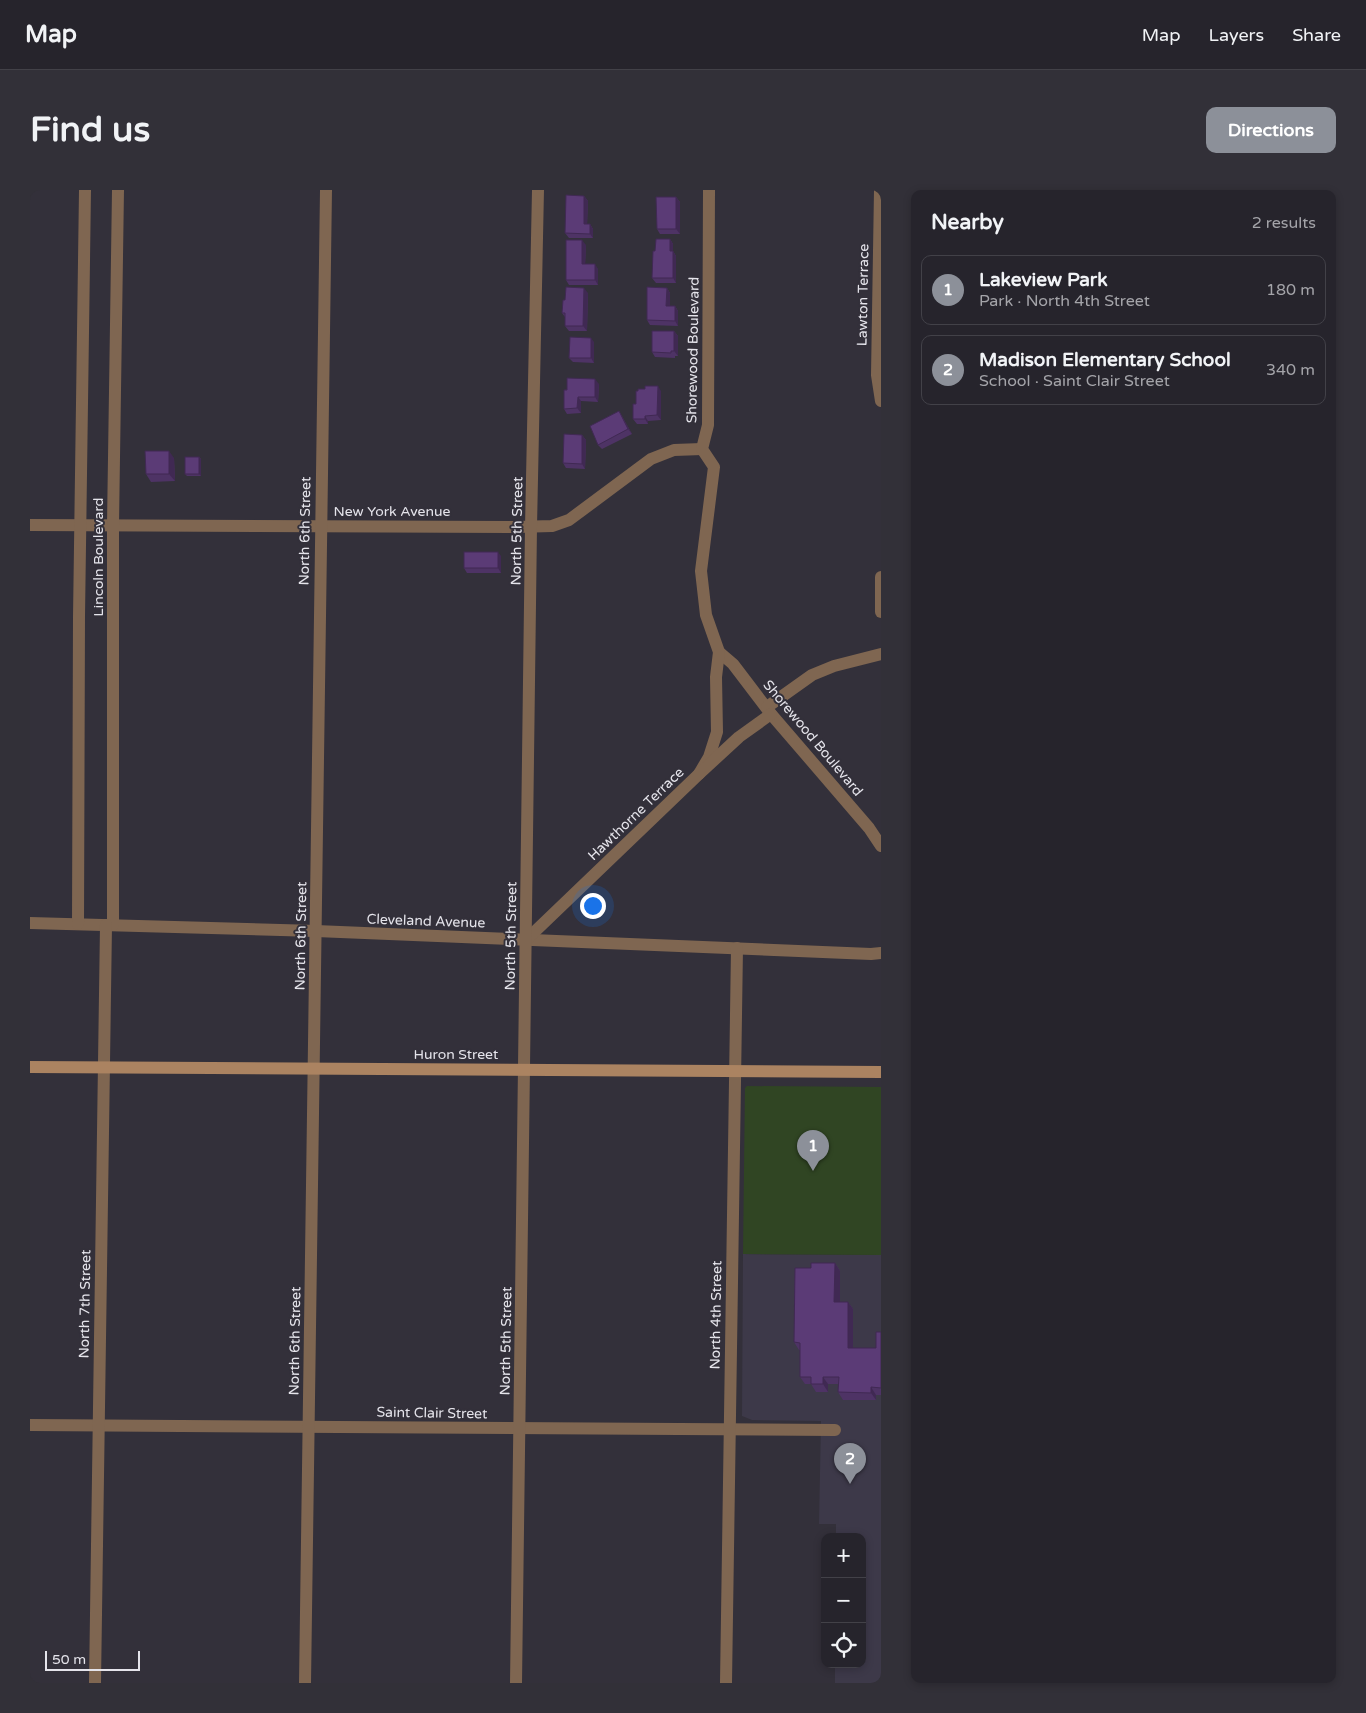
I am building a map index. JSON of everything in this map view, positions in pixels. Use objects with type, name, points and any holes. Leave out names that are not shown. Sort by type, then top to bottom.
[{"type":"street","name":"Lincoln Boulevard","points":[[78,924],[80,525],[85,190]]},
{"type":"street","name":"Lincoln Boulevard","points":[[110,925],[118,190]]},
{"type":"street","name":"North 6th Street","points":[[305,1683],[326,190]]},
{"type":"street","name":"North 5th Street","points":[[516,1683],[531,527],[538,190]]},
{"type":"street","name":"Shorewood Boulevard","points":[[699,774],[709,757],[717,732],[716,677],[719,652],[706,615],[701,571],[714,467],[702,450],[708,425],[709,190]]},
{"type":"street","name":"Lawton Terrace","points":[[880,190],[877,375],[881,401]]},
{"type":"street","name":"New York Avenue","points":[[30,525],[552,526],[569,520],[651,459],[674,450],[702,450]]},
{"type":"street","points":[[881,577],[881,612]]},
{"type":"street","name":"Shorewood Boulevard","points":[[719,652],[733,664],[769,710],[869,828],[881,846]]},
{"type":"street","name":"Hawthorne Terrace","points":[[526,940],[699,774],[769,710],[812,675],[834,666],[881,654]]},
{"type":"street","name":"Cleveland Avenue","points":[[30,923],[316,931],[881,953]]},
{"type":"street","name":"North 7th Street","points":[[95,1683],[104,1068],[110,925]]},
{"type":"street","name":"North 4th Street","points":[[726,1683],[737,948]]},
{"type":"street","name":"Huron Street","points":[[30,1067],[881,1072]]},
{"type":"street","name":"Saint Clair Street","points":[[30,1425],[834,1430]]},
{"type":"shaded area","points":[[743,1254],[881,1255],[881,1683],[835,1683],[835,1668],[866,1668],[866,1533],[836,1533],[836,1524],[819,1524],[821,1421],[752,1420],[742,1416]]},
{"type":"green space","points":[[747,1086],[881,1087],[881,1255],[743,1254],[745,1088]]},
{"type":"building","points":[[566,195],[584,196],[584,224],[590,224],[590,234],[565,233]]},
{"type":"building","points":[[656,197],[676,197],[676,229],[657,229]]},
{"type":"building","points":[[656,239],[670,239],[670,251],[673,251],[673,278],[652,278],[653,251],[655,251]]},
{"type":"building","points":[[566,240],[582,240],[582,264],[595,264],[595,280],[566,280]]},
{"type":"building","points":[[566,287],[584,288],[583,326],[565,326],[565,313],[562,313]]},
{"type":"building","points":[[647,287],[667,288],[666,306],[675,306],[675,321],[647,320]]},
{"type":"building","points":[[652,331],[674,331],[674,351],[671,351],[671,353],[652,352]]},
{"type":"building","points":[[570,337],[591,338],[591,358],[569,358]]},
{"type":"building","points":[[567,378],[595,379],[595,397],[578,397],[577,408],[564,409],[564,390],[567,390]]},
{"type":"building","points":[[645,386],[658,386],[657,415],[645,416],[645,419],[633,419],[633,404],[636,404],[636,391],[638,389],[645,389]]},
{"type":"building","points":[[619,411],[628,429],[598,445],[590,426]]},
{"type":"building","points":[[564,434],[582,435],[582,464],[563,463]]},
{"type":"building","points":[[145,451],[169,451],[169,474],[146,474]]},
{"type":"building","points":[[185,457],[199,457],[199,474],[185,474]]},
{"type":"building","points":[[464,552],[498,552],[498,568],[464,568]]},
{"type":"building","points":[[811,1263],[835,1263],[834,1302],[848,1302],[848,1348],[876,1348],[876,1332],[881,1332],[881,1388],[871,1387],[871,1393],[838,1392],[839,1377],[823,1377],[823,1384],[811,1384],[811,1377],[800,1377],[800,1343],[794,1342],[795,1268],[811,1268]]},
{"type":"place","name":"Lakeview Park","points":[[813,1171]]},
{"type":"place","name":"Madison Elementary School","points":[[850,1484]]}]
